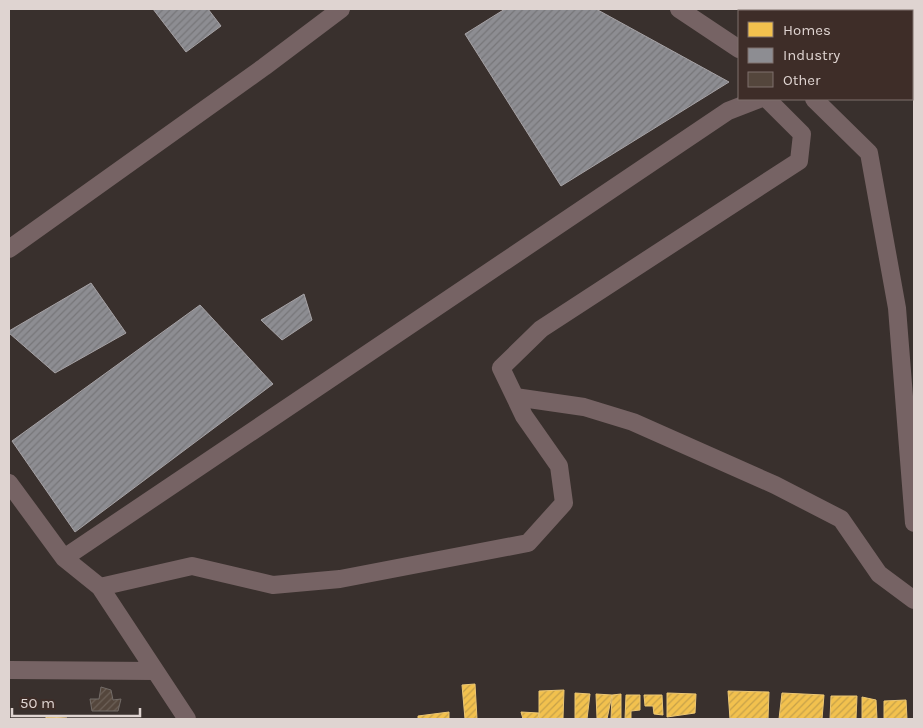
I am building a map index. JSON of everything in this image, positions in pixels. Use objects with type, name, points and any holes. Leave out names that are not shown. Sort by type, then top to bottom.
[{"type":"street","points":[[9,249],[256,73],[341,9]]},
{"type":"street","points":[[679,9],[738,47]]},
{"type":"street","points":[[64,558],[728,111],[756,100]]},
{"type":"street","points":[[100,587],[192,566],[273,585],[340,579],[528,544],[564,503],[559,466],[524,416],[501,368],[541,329],[799,161],[802,134],[767,100]]},
{"type":"street","points":[[815,100],[869,153],[897,308],[914,523]]},
{"type":"street","points":[[515,397],[584,407],[633,422],[775,485],[841,520],[878,574],[914,600]]},
{"type":"street","points":[[9,483],[64,558],[100,587],[186,719]]},
{"type":"street","points":[[9,670],[155,670]]},
{"type":"building: Homes","points":[[475,684],[477,719],[465,719],[462,685]]},
{"type":"building: Homes","points":[[564,690],[563,718],[539,719],[539,691]]},
{"type":"building: Homes","points":[[728,691],[769,692],[768,719],[730,719]]},
{"type":"building: Homes","points":[[575,693],[590,694],[587,719],[575,719]]},
{"type":"building: Homes","points":[[667,693],[696,694],[695,713],[667,717]]},
{"type":"building: Homes","points":[[782,693],[824,695],[822,719],[779,719]]},
{"type":"building: Homes","points":[[596,694],[612,695],[607,719],[597,718]]},
{"type":"building: Homes","points":[[621,694],[621,719],[611,719],[612,695]]},
{"type":"building: Homes","points":[[626,695],[640,695],[640,710],[631,711],[631,719],[625,719]]},
{"type":"building: Homes","points":[[644,695],[662,695],[663,715],[654,714],[653,706],[645,706]]},
{"type":"building: Homes","points":[[831,696],[857,696],[856,719],[830,719]]},
{"type":"building: Homes","points":[[862,697],[876,700],[877,719],[862,719]]},
{"type":"building: Homes","points":[[906,700],[907,719],[884,719],[884,701]]},
{"type":"building: Homes","points":[[449,712],[449,719],[418,719],[418,716]]},
{"type":"building: Homes","points":[[521,712],[539,713],[538,719],[523,719]]},
{"type":"building: Homes","points":[[46,717],[67,718],[67,719],[46,719]]},
{"type":"building: Industry","points":[[153,9],[208,9],[221,26],[186,52]]},
{"type":"building: Industry","points":[[505,9],[596,9],[729,82],[561,186],[465,34]]},
{"type":"building: Industry","points":[[838,9],[909,9],[908,10],[836,10]]},
{"type":"building: Industry","points":[[913,54],[914,56],[914,94],[913,92]]},
{"type":"building: Industry","points":[[91,283],[126,333],[55,373],[9,331]]},
{"type":"building: Industry","points":[[304,294],[312,320],[282,340],[261,320]]},
{"type":"building: Industry","points":[[200,305],[273,384],[75,532],[12,441]]},
{"type":"building: Other","points":[[101,687],[111,690],[113,700],[121,699],[118,711],[92,711],[90,699],[99,699]]}]
